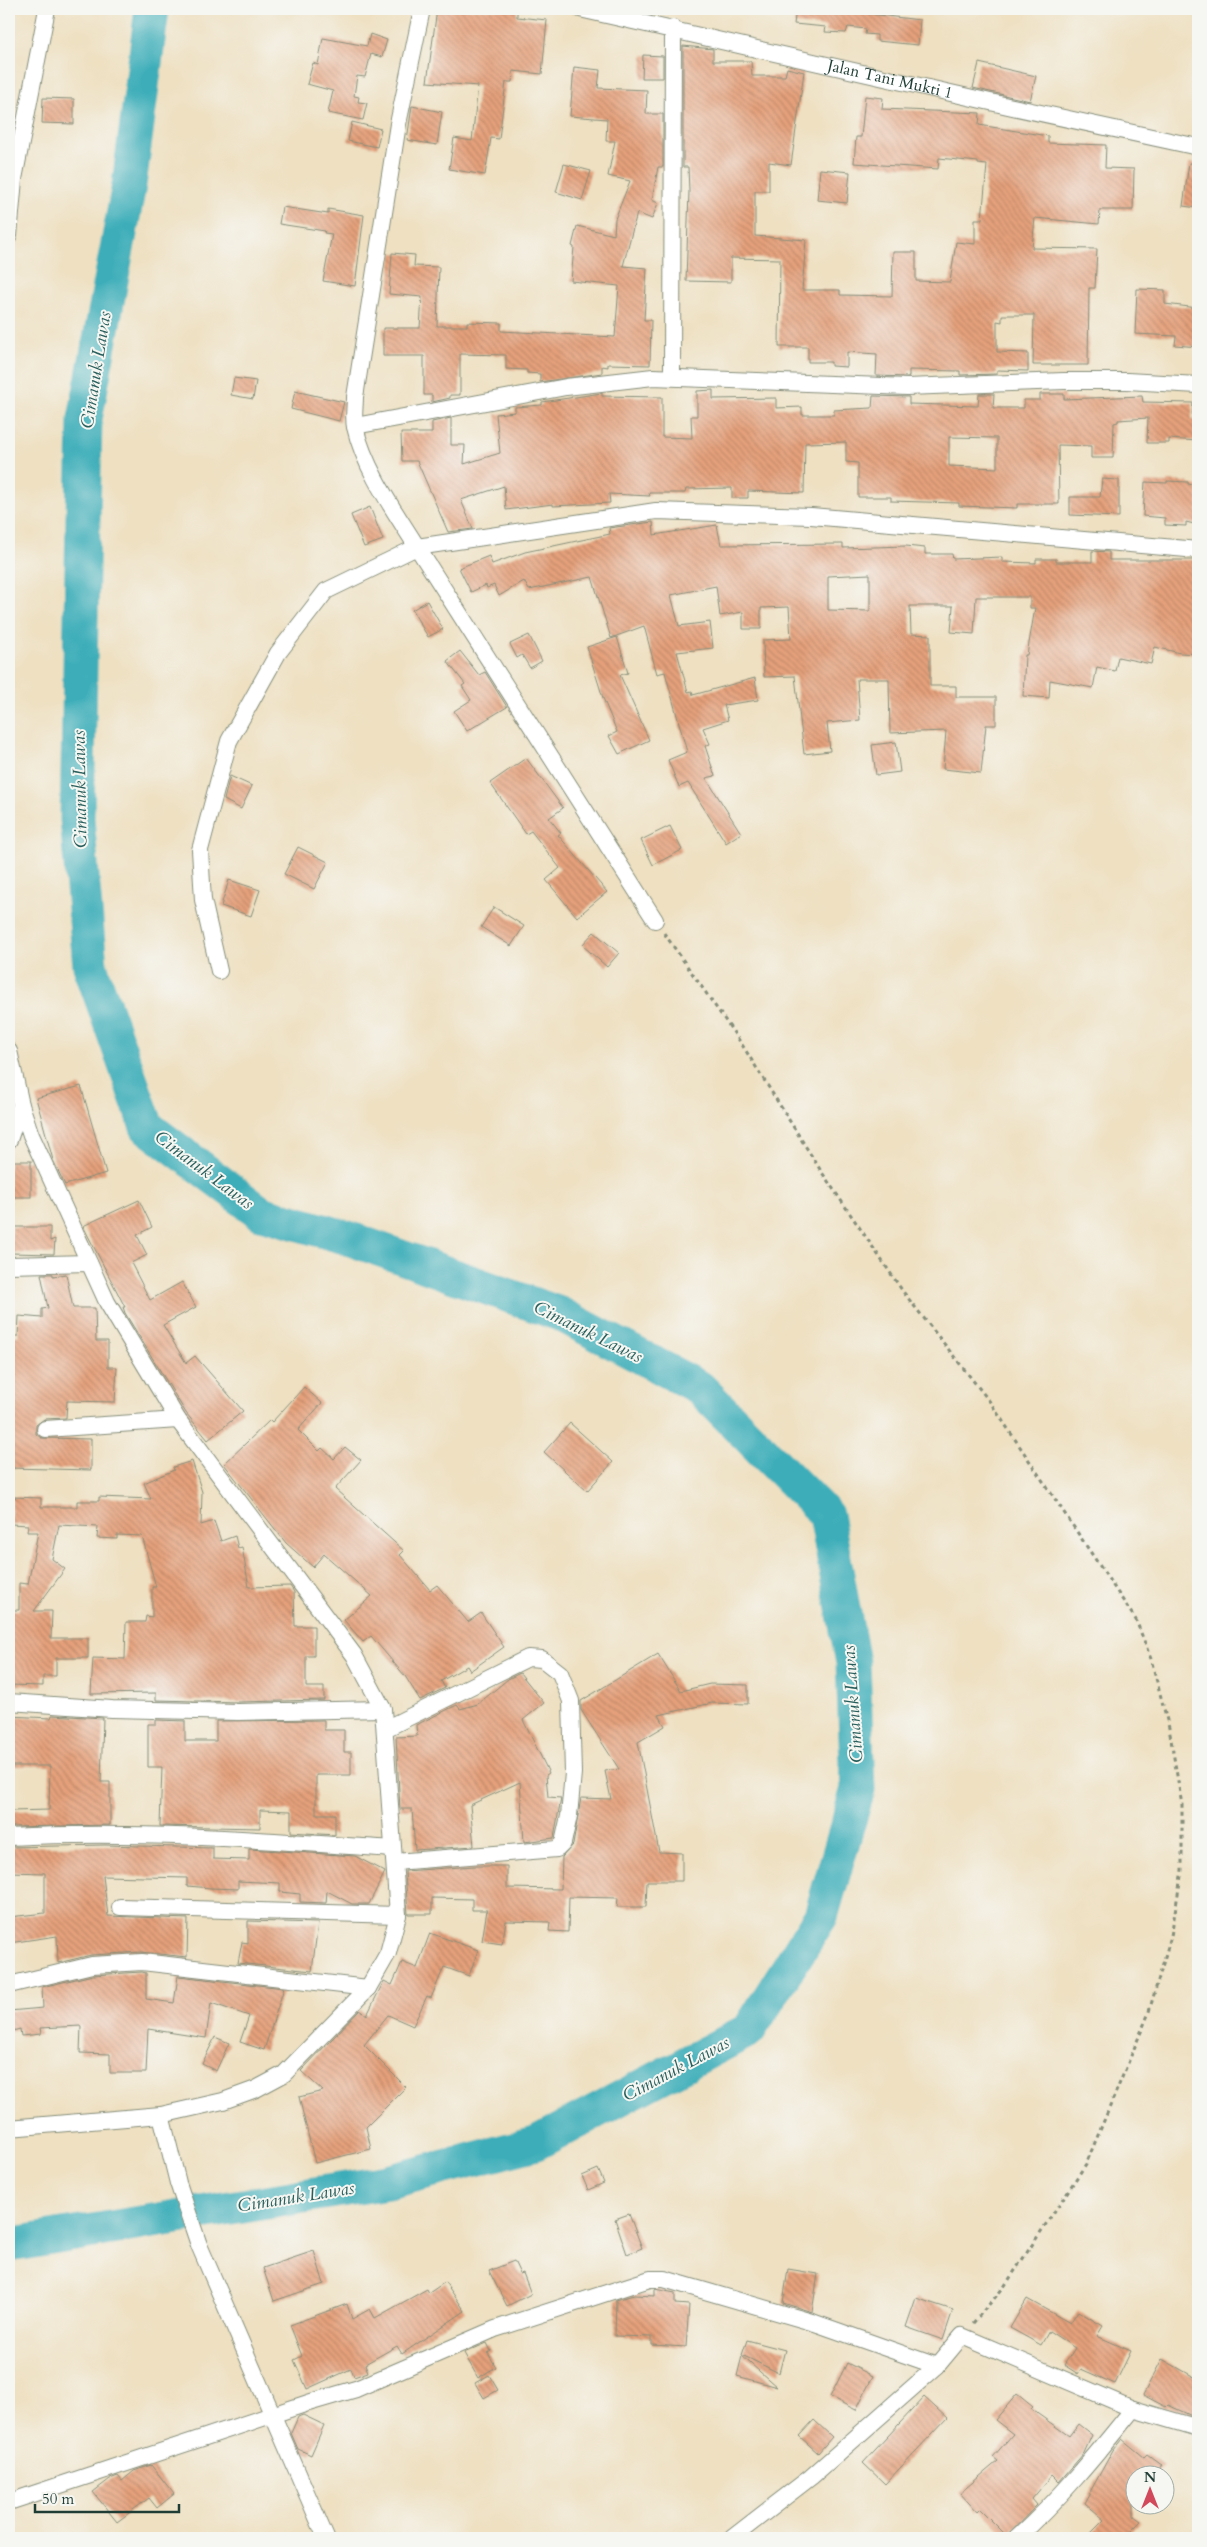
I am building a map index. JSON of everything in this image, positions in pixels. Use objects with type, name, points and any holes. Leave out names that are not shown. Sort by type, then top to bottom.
[{"type":"street","points":[[9,236],[16,169],[47,9]]},
{"type":"street","points":[[422,9],[398,124],[355,397],[354,426],[364,455],[417,547],[655,920]]},
{"type":"street","name":"Jalan Tani Mukti 1","points":[[580,9],[673,28],[1008,106],[1198,147]]},
{"type":"street","points":[[672,377],[673,28]]},
{"type":"street","points":[[354,426],[566,387],[653,377],[907,386],[1091,381],[1198,384]]},
{"type":"street","points":[[219,971],[203,900],[200,850],[229,740],[278,653],[326,591],[417,547],[656,511],[811,516],[1198,550]]},
{"type":"street","points":[[9,1051],[21,1105],[31,1135],[107,1302],[178,1420],[354,1655],[382,1709],[398,1915],[388,1953],[368,1988],[284,2074],[248,2092],[161,2116],[9,2128]]},
{"type":"street","points":[[9,1140],[21,1105]]},
{"type":"street","points":[[9,1265],[89,1263]]},
{"type":"street","points":[[45,1429],[178,1420]]},
{"type":"street","points":[[9,1837],[56,1834],[217,1836],[394,1856],[557,1849],[563,1843],[569,1816],[573,1773],[571,1701],[560,1673],[542,1659],[528,1658],[385,1729]]},
{"type":"street","points":[[9,1702],[112,1709],[238,1712],[382,1709]]},
{"type":"street","points":[[120,1907],[398,1915]]},
{"type":"street","points":[[9,1985],[92,1965],[142,1962],[368,1988]]},
{"type":"street","points":[[161,2116],[178,2183],[199,2245],[326,2538]]},
{"type":"street","points":[[9,2502],[356,2389],[495,2329],[650,2279],[664,2279],[815,2323],[937,2366]]},
{"type":"street","points":[[732,2538],[811,2477],[937,2366],[962,2336],[1132,2409],[1198,2428]]},
{"type":"street","points":[[1017,2538],[1050,2508],[1074,2482],[1132,2409]]},
{"type":"path","points":[[655,920],[741,1043],[821,1171],[904,1293],[990,1402],[1136,1620],[1151,1659],[1170,1728],[1182,1805],[1182,1870],[1171,1936],[1148,2015],[1086,2164],[1004,2287],[962,2336]]},
{"type":"building","points":[[437,9],[517,9],[517,17],[547,20],[542,74],[513,71],[512,82],[506,82],[499,139],[491,138],[485,175],[449,169],[454,138],[472,141],[478,86],[427,82]]},
{"type":"building","points":[[796,9],[853,9],[853,12],[920,20],[918,45],[877,41],[877,35],[865,34],[866,29],[848,27],[846,33],[825,32],[826,27],[794,24]]},
{"type":"building","points":[[370,34],[387,40],[382,57],[371,54],[365,77],[357,76],[354,96],[359,97],[358,102],[367,103],[363,120],[328,113],[333,91],[307,84],[313,63],[318,65],[323,38],[367,46]]},
{"type":"building","points":[[683,46],[713,49],[713,61],[751,61],[752,76],[785,76],[787,68],[804,72],[791,165],[769,162],[769,191],[755,191],[755,236],[806,240],[802,290],[840,290],[840,295],[892,296],[893,252],[916,252],[916,281],[950,282],[956,242],[975,244],[975,219],[982,219],[987,165],[978,164],[978,162],[939,158],[938,169],[854,163],[856,137],[861,137],[865,96],[883,98],[882,109],[980,113],[979,125],[1048,136],[1048,143],[1106,145],[1105,168],[1134,169],[1133,210],[1100,210],[1099,224],[1035,218],[1032,248],[1097,249],[1095,288],[1089,288],[1088,365],[1033,365],[1034,315],[1002,315],[1002,322],[997,321],[997,352],[1028,353],[1028,371],[997,370],[997,374],[960,375],[960,371],[909,370],[909,377],[876,376],[877,354],[847,352],[847,367],[831,366],[831,362],[808,362],[808,347],[779,347],[780,259],[731,258],[731,282],[686,281],[689,191],[688,167],[683,167]]},
{"type":"building","points":[[643,55],[663,56],[663,78],[642,78]]},
{"type":"building","points":[[979,63],[1036,76],[1030,101],[973,88]]},
{"type":"building","points":[[574,67],[600,70],[598,88],[647,90],[646,114],[663,114],[663,167],[658,167],[652,200],[658,203],[652,219],[637,213],[623,266],[647,268],[644,320],[651,320],[650,365],[608,364],[608,367],[602,366],[602,373],[540,382],[540,374],[527,373],[527,370],[506,369],[506,355],[460,354],[460,395],[450,395],[450,398],[432,402],[432,395],[424,395],[424,356],[383,356],[383,328],[420,328],[422,297],[389,294],[392,253],[415,255],[414,266],[439,267],[437,326],[467,326],[467,322],[501,323],[501,331],[615,337],[619,286],[571,281],[574,247],[572,246],[577,226],[614,235],[615,219],[630,181],[608,176],[615,141],[606,141],[607,119],[570,116]]},
{"type":"building","points":[[43,98],[74,99],[74,124],[42,123]]},
{"type":"building","points":[[412,106],[442,112],[437,145],[407,140]]},
{"type":"building","points":[[352,122],[381,129],[377,147],[348,141]]},
{"type":"building","points":[[1189,163],[1198,164],[1198,208],[1183,206]]},
{"type":"building","points":[[564,164],[591,171],[582,200],[556,192]]},
{"type":"building","points":[[820,169],[850,172],[847,203],[817,200]]},
{"type":"building","points":[[282,207],[328,214],[328,209],[364,215],[355,286],[323,281],[332,234],[324,233],[325,231],[279,224]]},
{"type":"building","points":[[1137,289],[1165,290],[1165,304],[1198,308],[1198,347],[1175,345],[1176,336],[1135,334]]},
{"type":"building","points":[[234,378],[256,381],[253,399],[231,395]]},
{"type":"building","points":[[713,390],[713,399],[776,398],[776,408],[802,407],[802,415],[834,415],[834,410],[872,408],[873,396],[909,397],[909,404],[978,406],[979,394],[994,394],[993,408],[1024,408],[1024,400],[1040,400],[1040,394],[1064,394],[1064,399],[1142,396],[1143,402],[1193,403],[1192,419],[1198,420],[1198,441],[1169,439],[1169,443],[1147,443],[1148,418],[1118,420],[1118,422],[1114,423],[1113,458],[1091,458],[1091,446],[1058,445],[1059,504],[1017,504],[1017,508],[959,506],[959,503],[891,501],[891,497],[858,497],[858,463],[846,462],[846,442],[805,443],[804,493],[748,491],[748,498],[732,498],[732,488],[686,489],[685,493],[649,493],[650,496],[609,494],[610,503],[553,506],[553,504],[506,510],[504,486],[461,500],[473,529],[448,532],[417,461],[402,461],[401,433],[432,433],[432,422],[451,418],[451,445],[465,445],[464,464],[500,453],[496,414],[515,412],[515,407],[542,405],[542,402],[602,393],[602,396],[662,397],[662,437],[692,438],[691,416],[697,416],[697,391]],"holes":[[[949,437],[997,438],[997,468],[949,466]]]},
{"type":"building","points":[[295,391],[344,402],[339,421],[291,409]]},
{"type":"building","points":[[1102,479],[1119,480],[1119,517],[1070,515],[1070,497],[1100,497]]},
{"type":"building","points":[[1167,481],[1188,482],[1188,484],[1198,486],[1198,525],[1186,522],[1186,526],[1165,525],[1165,518],[1143,516],[1145,482],[1167,483]]},
{"type":"building","points":[[370,507],[383,540],[364,547],[351,515]]},
{"type":"building","points":[[653,522],[654,535],[717,525],[721,545],[843,544],[843,548],[906,546],[925,548],[925,554],[952,554],[953,559],[1002,557],[1002,562],[1036,563],[1036,559],[1056,559],[1056,562],[1092,562],[1092,551],[1109,552],[1109,560],[1198,560],[1198,654],[1180,653],[1155,647],[1151,664],[1118,657],[1115,671],[1097,667],[1093,688],[1050,680],[1049,698],[1023,696],[1025,655],[1027,655],[1035,608],[1030,608],[1030,597],[976,597],[974,634],[951,632],[953,606],[910,606],[911,634],[930,635],[930,686],[956,686],[956,697],[996,697],[996,725],[986,725],[981,773],[943,769],[946,731],[890,733],[889,679],[857,679],[860,720],[827,723],[830,751],[804,754],[795,676],[764,677],[763,640],[791,639],[789,607],[761,608],[761,629],[743,629],[743,612],[720,616],[716,586],[671,595],[679,626],[710,622],[713,648],[677,652],[688,692],[692,691],[693,695],[755,678],[758,700],[724,705],[728,720],[703,728],[710,744],[705,746],[715,776],[706,778],[741,833],[726,843],[688,783],[679,787],[668,760],[687,752],[665,672],[657,674],[644,626],[611,638],[592,577],[529,590],[524,581],[499,596],[494,585],[487,588],[486,585],[471,592],[459,568],[489,556],[492,564],[525,552],[610,534],[609,528]],"holes":[[[870,574],[870,611],[828,610],[828,576]]]},
{"type":"building","points":[[427,601],[443,629],[428,637],[412,610]]},
{"type":"building","points":[[529,635],[542,661],[530,668],[522,655],[517,658],[510,644]]},
{"type":"building","points":[[617,637],[628,673],[620,675],[649,740],[619,754],[609,736],[617,732],[603,698],[587,647]]},
{"type":"building","points":[[460,651],[479,675],[485,672],[507,707],[467,731],[454,711],[471,700],[462,686],[465,684],[447,661]]},
{"type":"building","points":[[896,742],[900,772],[876,775],[872,745]]},
{"type":"building","points":[[526,758],[563,808],[549,818],[561,833],[558,835],[607,892],[577,917],[546,880],[560,868],[531,831],[526,834],[490,783]]},
{"type":"building","points":[[230,776],[252,786],[241,809],[224,800]]},
{"type":"building","points":[[670,826],[682,850],[653,865],[641,840]]},
{"type":"building","points":[[298,847],[328,862],[314,889],[284,874]]},
{"type":"building","points":[[229,880],[260,890],[251,916],[221,906]]},
{"type":"building","points":[[494,907],[524,926],[511,946],[481,927]]},
{"type":"building","points":[[594,932],[619,953],[607,967],[582,945]]},
{"type":"building","points":[[81,1086],[106,1173],[65,1185],[53,1160],[36,1098]]},
{"type":"building","points":[[9,1161],[31,1161],[31,1197],[9,1197]]},
{"type":"building","points":[[139,1200],[152,1227],[137,1235],[147,1255],[131,1263],[150,1300],[182,1282],[196,1307],[163,1325],[186,1363],[195,1356],[243,1411],[208,1440],[186,1413],[125,1313],[123,1307],[125,1307],[83,1226]]},
{"type":"building","points":[[12,1227],[50,1227],[50,1241],[55,1239],[54,1254],[10,1253]]},
{"type":"building","points":[[41,1274],[53,1274],[53,1276],[66,1274],[73,1308],[95,1308],[96,1341],[108,1341],[108,1367],[117,1367],[115,1402],[67,1401],[66,1418],[44,1419],[36,1425],[36,1434],[41,1438],[91,1439],[91,1470],[9,1468],[9,1336],[18,1336],[19,1316],[42,1318],[42,1309],[48,1308]]},
{"type":"building","points":[[304,1387],[322,1403],[298,1430],[319,1451],[322,1448],[334,1459],[345,1447],[361,1460],[335,1489],[404,1551],[400,1555],[430,1590],[437,1585],[468,1622],[481,1613],[504,1647],[470,1671],[467,1666],[441,1681],[445,1688],[420,1700],[405,1676],[371,1636],[363,1642],[344,1620],[372,1596],[324,1554],[313,1567],[286,1543],[224,1464],[270,1420],[272,1422]]},
{"type":"building","points":[[570,1423],[613,1462],[587,1491],[544,1452]]},
{"type":"building","points":[[192,1461],[202,1492],[201,1525],[214,1521],[221,1541],[235,1536],[238,1548],[242,1547],[249,1587],[290,1586],[294,1592],[295,1626],[314,1626],[314,1656],[306,1656],[306,1687],[324,1687],[324,1700],[238,1702],[156,1700],[156,1693],[91,1694],[93,1658],[125,1659],[126,1622],[145,1622],[146,1616],[152,1617],[152,1587],[156,1587],[142,1536],[117,1535],[117,1539],[97,1538],[98,1527],[59,1525],[52,1559],[65,1569],[34,1611],[52,1611],[51,1638],[88,1638],[88,1658],[56,1658],[56,1676],[43,1676],[43,1686],[9,1685],[9,1610],[19,1610],[19,1583],[28,1584],[38,1532],[27,1532],[28,1525],[11,1524],[12,1497],[41,1498],[41,1507],[77,1507],[77,1501],[99,1501],[99,1497],[151,1499],[144,1483],[174,1470],[173,1467]]},
{"type":"building","points":[[658,1654],[681,1691],[710,1684],[748,1685],[748,1704],[712,1703],[659,1715],[665,1726],[638,1742],[659,1852],[682,1853],[682,1881],[647,1881],[646,1907],[617,1907],[618,1898],[569,1897],[568,1932],[549,1931],[550,1922],[506,1921],[502,1944],[482,1941],[487,1910],[472,1910],[472,1899],[432,1898],[432,1914],[408,1914],[405,1871],[475,1866],[507,1866],[507,1888],[561,1889],[562,1857],[573,1845],[581,1798],[611,1799],[605,1771],[619,1769],[581,1710],[581,1701]]},
{"type":"building","points":[[520,1673],[544,1703],[523,1720],[549,1773],[546,1775],[548,1797],[561,1798],[554,1838],[524,1842],[520,1782],[470,1805],[474,1846],[415,1850],[412,1809],[400,1809],[396,1737],[417,1736],[416,1725],[457,1705],[460,1709],[478,1704],[508,1679]]},
{"type":"building","points":[[52,1715],[103,1718],[101,1782],[110,1782],[110,1825],[11,1827],[11,1811],[49,1810],[50,1766],[9,1766],[9,1716],[51,1718]]},
{"type":"building","points":[[156,1720],[185,1721],[185,1741],[216,1741],[216,1721],[324,1720],[324,1730],[344,1730],[344,1752],[351,1752],[351,1775],[316,1775],[316,1814],[335,1814],[335,1835],[291,1832],[291,1811],[260,1810],[260,1828],[160,1826],[162,1767],[148,1767],[148,1724],[156,1724]]},
{"type":"building","points":[[105,1845],[213,1848],[213,1859],[249,1860],[249,1849],[355,1856],[385,1872],[369,1904],[352,1904],[327,1891],[326,1903],[300,1902],[300,1894],[280,1892],[280,1883],[238,1881],[238,1889],[211,1888],[187,1886],[187,1878],[103,1876],[108,1916],[188,1919],[187,1957],[141,1952],[91,1955],[58,1963],[57,1936],[9,1943],[9,1917],[45,1913],[45,1873],[10,1872],[10,1847]]},
{"type":"building","points":[[248,1921],[318,1923],[312,1971],[238,1963],[242,1942],[248,1943]]},
{"type":"building","points":[[430,1933],[478,1950],[469,1976],[444,1967],[431,1998],[427,1996],[413,2026],[388,2015],[364,2045],[406,2087],[366,2127],[371,2149],[315,2163],[299,2097],[323,2091],[301,2071],[360,2010],[367,2015],[384,1981],[392,1985],[402,1962],[417,1968]]},
{"type":"building","points":[[146,1973],[146,1999],[174,2003],[178,1976],[284,1988],[264,2050],[240,2042],[249,2016],[211,2003],[206,2038],[148,2029],[146,2073],[110,2073],[110,2054],[80,2053],[81,2026],[40,2028],[41,2034],[21,2036],[20,2029],[9,2032],[9,2011],[43,2008],[42,1987],[93,1975]]},
{"type":"building","points":[[215,2037],[229,2043],[216,2071],[202,2064]]},
{"type":"building","points":[[598,2169],[604,2183],[588,2190],[582,2176]]},
{"type":"building","points":[[629,2214],[642,2248],[627,2254],[615,2219]]},
{"type":"building","points":[[314,2251],[324,2284],[274,2301],[263,2268]]},
{"type":"building","points":[[514,2261],[520,2274],[523,2273],[531,2294],[507,2306],[489,2271]]},
{"type":"building","points":[[788,2269],[818,2274],[812,2312],[783,2303]]},
{"type":"building","points":[[445,2282],[465,2311],[402,2354],[397,2346],[365,2364],[368,2372],[354,2377],[351,2369],[307,2389],[294,2360],[302,2356],[290,2325],[347,2304],[352,2319],[370,2309],[375,2318],[427,2289],[429,2293]]},
{"type":"building","points":[[655,2289],[675,2293],[675,2304],[689,2305],[686,2347],[652,2345],[652,2337],[615,2336],[616,2300],[634,2295],[655,2296]]},
{"type":"building","points":[[916,2298],[953,2310],[943,2340],[906,2327]]},
{"type":"building","points":[[1027,2299],[1070,2323],[1078,2311],[1103,2326],[1097,2336],[1131,2351],[1115,2384],[1081,2369],[1078,2374],[1064,2365],[1075,2348],[1049,2331],[1041,2345],[1010,2328]]},
{"type":"building","points":[[747,2340],[785,2350],[779,2373],[742,2355]]},
{"type":"building","points":[[487,2343],[491,2351],[488,2353],[496,2367],[478,2378],[464,2353]]},
{"type":"building","points":[[742,2356],[777,2387],[737,2376]]},
{"type":"building","points":[[1162,2359],[1198,2379],[1198,2406],[1192,2416],[1168,2405],[1166,2407],[1143,2395]]},
{"type":"building","points":[[847,2363],[873,2376],[856,2410],[830,2397]]},
{"type":"building","points":[[489,2375],[498,2390],[484,2398],[475,2383]]},
{"type":"building","points":[[1017,2394],[1033,2407],[1031,2409],[1069,2436],[1078,2424],[1092,2435],[1084,2453],[1059,2482],[1052,2475],[1032,2499],[1037,2505],[1007,2536],[980,2509],[977,2512],[960,2493],[998,2461],[993,2457],[1013,2434],[995,2420]]},
{"type":"building","points":[[924,2397],[947,2418],[885,2484],[863,2463]]},
{"type":"building","points":[[303,2415],[324,2425],[311,2455],[298,2449],[291,2433],[298,2417]]},
{"type":"building","points":[[814,2420],[832,2437],[818,2453],[799,2436]]},
{"type":"building","points":[[1122,2439],[1144,2457],[1147,2454],[1161,2464],[1124,2464],[1124,2514],[1134,2514],[1141,2521],[1124,2538],[1086,2538],[1104,2520],[1084,2503],[1113,2450]]},
{"type":"building","points":[[151,2465],[174,2494],[157,2508],[149,2498],[117,2522],[93,2492],[110,2479],[118,2476],[122,2481],[134,2471]]},
{"type":"waterway","name":"Cimanuk Lawas","points":[[9,2245],[388,2182],[536,2143],[749,2030],[821,1916],[858,1789],[853,1663],[826,1515],[700,1388],[560,1314],[348,1238],[261,1213],[147,1127],[90,966],[77,819],[85,419],[129,185],[152,9]]}]
